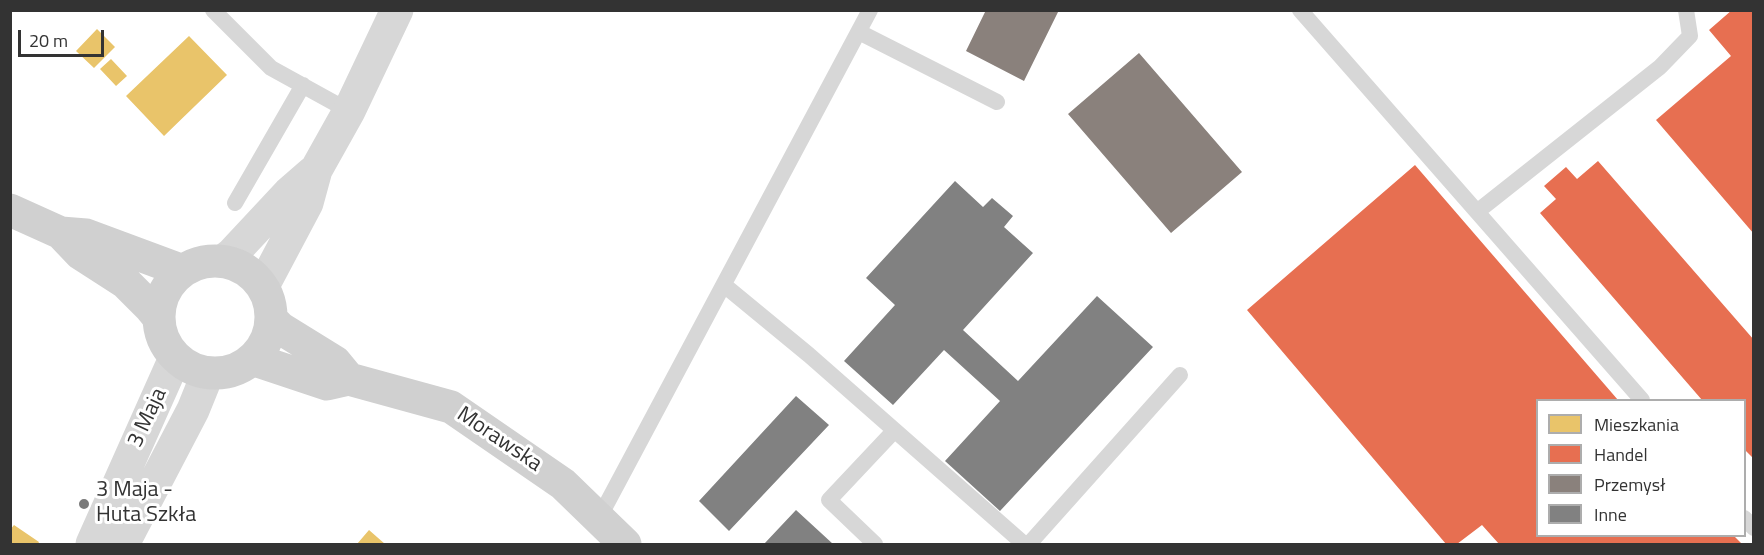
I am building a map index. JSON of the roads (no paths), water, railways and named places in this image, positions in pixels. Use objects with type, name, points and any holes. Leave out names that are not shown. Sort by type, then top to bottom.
[{"type":"main road","points":[[10,210],[61,233],[86,235],[183,271]]},
{"type":"main road","points":[[61,233],[81,254],[126,283],[159,318]]},
{"type":"main road","points":[[206,261],[223,261],[239,266],[252,274],[263,286],[269,301],[272,320],[270,333],[263,347],[252,359],[239,368],[224,373],[208,373],[193,369],[175,358],[161,334],[160,303],[166,288],[190,266],[206,261]]},
{"type":"main road","points":[[272,320],[280,328],[335,362],[349,379]]},
{"type":"main road","name":"Morawska","points":[[252,359],[327,384],[349,379],[451,406],[563,484],[625,544]]},
{"type":"street","points":[[263,286],[307,202],[316,170],[349,111],[397,10]]},
{"type":"street","points":[[223,261],[316,170]]},
{"type":"street","name":"3 Maja","points":[[92,544],[175,358]]},
{"type":"street","name":"3 Maja","points":[[123,544],[192,410],[208,373]]},
{"type":"lane","points":[[213,10],[271,68],[349,111]]},
{"type":"lane","points":[[598,520],[870,10]]},
{"type":"lane","points":[[1300,10],[1641,399]]},
{"type":"lane","points":[[1478,211],[1660,67],[1690,36],[1686,10]]},
{"type":"lane","points":[[859,32],[997,102]]},
{"type":"lane","points":[[235,203],[303,85]]},
{"type":"lane","points":[[724,285],[810,355],[1024,544]]},
{"type":"lane","points":[[1029,544],[1180,375]]},
{"type":"lane","points":[[875,544],[830,500],[894,431]]},
{"type":"place","name":"3 Maja - Huta Szkła","points":[[84,504]]}]
